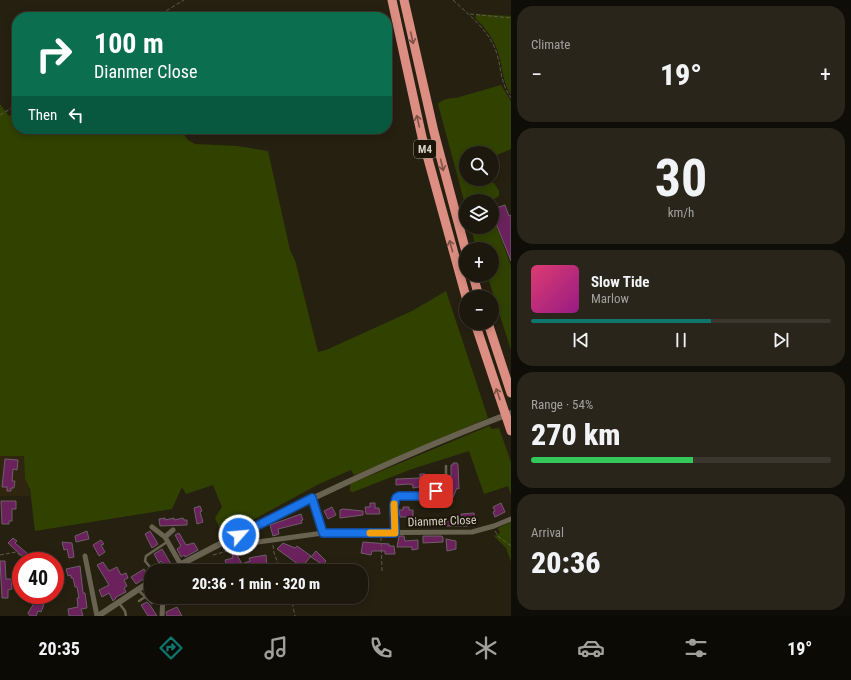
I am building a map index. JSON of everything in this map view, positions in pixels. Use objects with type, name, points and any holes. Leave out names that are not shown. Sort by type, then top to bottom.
[{"type":"highway","name":"M4","points":[[392,0],[422,137],[464,290]]},
{"type":"highway","name":"M4","points":[[404,0],[434,132],[463,242]]},
{"type":"highway","points":[[477,330],[511,431]]},
{"type":"highway","points":[[490,330],[511,393]]},
{"type":"street","points":[[183,564],[212,552],[312,498],[412,452],[511,413]]},
{"type":"street","points":[[395,533],[394,506],[396,498],[399,496],[426,496],[436,491]]},
{"type":"street","points":[[312,498],[323,533]]},
{"type":"street","name":"Dianmer Close","points":[[258,542],[323,533],[472,532],[494,526],[511,519]]},
{"type":"street","points":[[152,527],[165,537],[180,564]]},
{"type":"street","points":[[165,537],[173,530]]},
{"type":"street","points":[[85,556],[98,616],[144,586]]},
{"type":"street","points":[[162,616],[163,604]]},
{"type":"lane","points":[[436,491],[446,483],[446,466]]},
{"type":"lane","points":[[426,496],[426,506]]},
{"type":"lane","points":[[148,564],[146,561],[146,556],[168,542]]},
{"type":"lane","points":[[138,590],[144,596]]},
{"type":"lane","points":[[139,601],[144,598]]},
{"type":"lane","points":[[119,602],[125,611],[126,616]]},
{"type":"path","points":[[164,12],[184,0]]},
{"type":"path","points":[[453,0],[484,29],[498,55],[502,79],[511,98]]},
{"type":"path","points":[[469,14],[511,18]]},
{"type":"path","points":[[0,115],[12,108]]},
{"type":"path","points":[[494,526],[497,534],[511,546]]},
{"type":"path","points":[[381,533],[382,571]]},
{"type":"path","points":[[274,540],[274,553],[278,564]]},
{"type":"path","points":[[212,552],[258,542]]},
{"type":"path","points":[[0,555],[12,553]]},
{"type":"path","points":[[292,604],[295,616]]},
{"type":"shaded area","points":[[0,456],[24,456],[25,479],[29,486],[30,496],[0,496]]},
{"type":"green space","points":[[477,14],[511,16],[511,95],[506,84],[500,58],[494,42],[475,18]]},
{"type":"green space","points":[[501,85],[511,101],[511,149],[499,154],[499,146],[459,146],[459,182],[438,104],[446,99],[456,98]]},
{"type":"green space","points":[[0,104],[9,116],[12,114],[12,134],[184,134],[188,140],[195,144],[237,146],[268,151],[290,250],[295,260],[318,352],[326,350],[412,311],[446,291],[488,418],[358,474],[354,475],[351,470],[319,484],[223,536],[215,518],[222,507],[213,485],[186,494],[182,487],[172,509],[35,531],[30,489],[25,479],[24,456],[0,456]]},
{"type":"green space","points":[[460,186],[484,186],[484,189],[485,186],[496,186],[499,191],[499,194],[462,194]]},
{"type":"green space","points":[[499,233],[511,266],[511,350],[499,312],[499,290],[492,290],[489,282],[499,282],[499,242],[474,242],[473,234]]},
{"type":"green space","points":[[489,426],[492,429],[499,428],[511,462],[511,495],[508,486],[484,494],[469,451],[412,469],[353,492],[350,491],[350,484]]},
{"type":"green space","points":[[511,522],[511,562],[506,548],[494,536],[500,533],[498,528]]},
{"type":"building","points":[[505,205],[509,216],[511,215],[511,261],[499,231],[499,207]]},
{"type":"building","points":[[5,459],[18,460],[17,470],[13,469],[12,481],[15,481],[14,488],[11,488],[11,491],[7,491],[7,487],[2,487]]},
{"type":"building","points":[[453,463],[457,463],[458,465],[459,489],[457,488],[450,504],[445,501],[440,505],[437,500],[444,495],[446,491],[450,481],[449,476],[451,476],[451,465],[453,465]]},
{"type":"building","points":[[420,474],[425,474],[426,477],[443,476],[443,481],[430,482],[426,485],[419,485],[419,487],[413,488],[413,485],[409,484],[396,485],[396,479],[420,478]]},
{"type":"building","points":[[1,501],[16,501],[16,509],[12,509],[12,521],[9,521],[9,524],[2,524]]},
{"type":"building","points":[[370,503],[375,503],[375,508],[379,508],[380,514],[366,514],[365,507],[370,507]]},
{"type":"building","points":[[501,503],[505,512],[495,517],[493,507]]},
{"type":"building","points":[[200,506],[203,522],[197,524],[194,508]]},
{"type":"building","points":[[332,507],[336,515],[328,519],[324,511]]},
{"type":"building","points":[[403,507],[409,507],[409,510],[413,510],[413,517],[400,517],[399,510],[403,510]]},
{"type":"building","points":[[340,510],[363,511],[363,515],[340,518]]},
{"type":"building","points":[[474,513],[475,520],[467,521],[468,526],[442,526],[442,522],[462,519],[461,514]]},
{"type":"building","points":[[301,514],[303,520],[301,521],[302,523],[278,529],[279,534],[273,536],[270,525]]},
{"type":"building","points":[[165,518],[165,520],[174,518],[174,520],[183,518],[184,520],[187,520],[187,525],[160,526],[159,519]]},
{"type":"building","points":[[87,531],[89,539],[76,542],[75,536]]},
{"type":"building","points":[[150,531],[158,544],[152,548],[145,534]]},
{"type":"building","points":[[179,533],[186,545],[194,543],[198,550],[185,557],[184,555],[181,557],[177,549],[181,546],[175,535]]},
{"type":"building","points":[[399,536],[404,536],[405,541],[418,540],[418,549],[412,550],[412,547],[397,547]]},
{"type":"building","points":[[423,536],[441,536],[443,537],[443,542],[423,543]]},
{"type":"building","points":[[13,538],[17,541],[15,543],[26,552],[18,552],[8,543]]},
{"type":"building","points":[[446,539],[456,541],[456,549],[447,551]]},
{"type":"building","points":[[101,540],[104,544],[101,545],[105,552],[99,556],[93,545]]},
{"type":"building","points":[[62,542],[72,543],[74,557],[69,558],[67,549],[64,550]]},
{"type":"building","points":[[363,542],[389,544],[389,546],[394,546],[395,554],[385,554],[385,551],[372,551],[371,555],[361,553]]},
{"type":"building","points":[[283,543],[295,548],[297,546],[311,556],[304,564],[298,564],[277,549]]},
{"type":"building","points":[[162,549],[171,564],[163,564],[161,561],[159,563],[154,554]]},
{"type":"building","points":[[316,551],[326,561],[324,564],[322,564],[311,557]]},
{"type":"building","points":[[236,553],[242,564],[226,564],[225,560],[233,558],[232,554]]},
{"type":"building","points":[[266,555],[267,564],[242,564],[250,561],[249,558]]},
{"type":"building","points":[[0,561],[5,561],[6,579],[11,579],[12,589],[8,590],[8,598],[2,598]]},
{"type":"building","points":[[103,562],[109,571],[117,567],[121,575],[126,573],[128,578],[124,580],[127,586],[124,588],[126,592],[116,597],[113,601],[109,593],[102,597],[99,590],[109,585],[97,565]]},
{"type":"building","points":[[80,566],[83,593],[85,593],[87,608],[81,609],[83,616],[69,616],[68,609],[78,607],[77,598],[79,598],[77,587],[75,587],[73,578],[71,578],[71,575],[68,576],[66,569]]},
{"type":"building","points":[[144,569],[144,579],[136,584],[131,577]]},
{"type":"building","points":[[34,604],[44,604],[41,612],[38,611],[36,616],[30,616],[28,613]]},
{"type":"building","points":[[149,604],[157,616],[148,616],[141,605]]},
{"type":"building","points":[[177,607],[182,616],[167,616],[166,612]]},
{"type":"slow traffic","points":[[370,533],[395,533],[394,504]]},
{"type":"route","points":[[239,535],[312,498],[323,533],[395,533],[394,501],[396,498],[399,496],[430,495],[436,491]]}]
